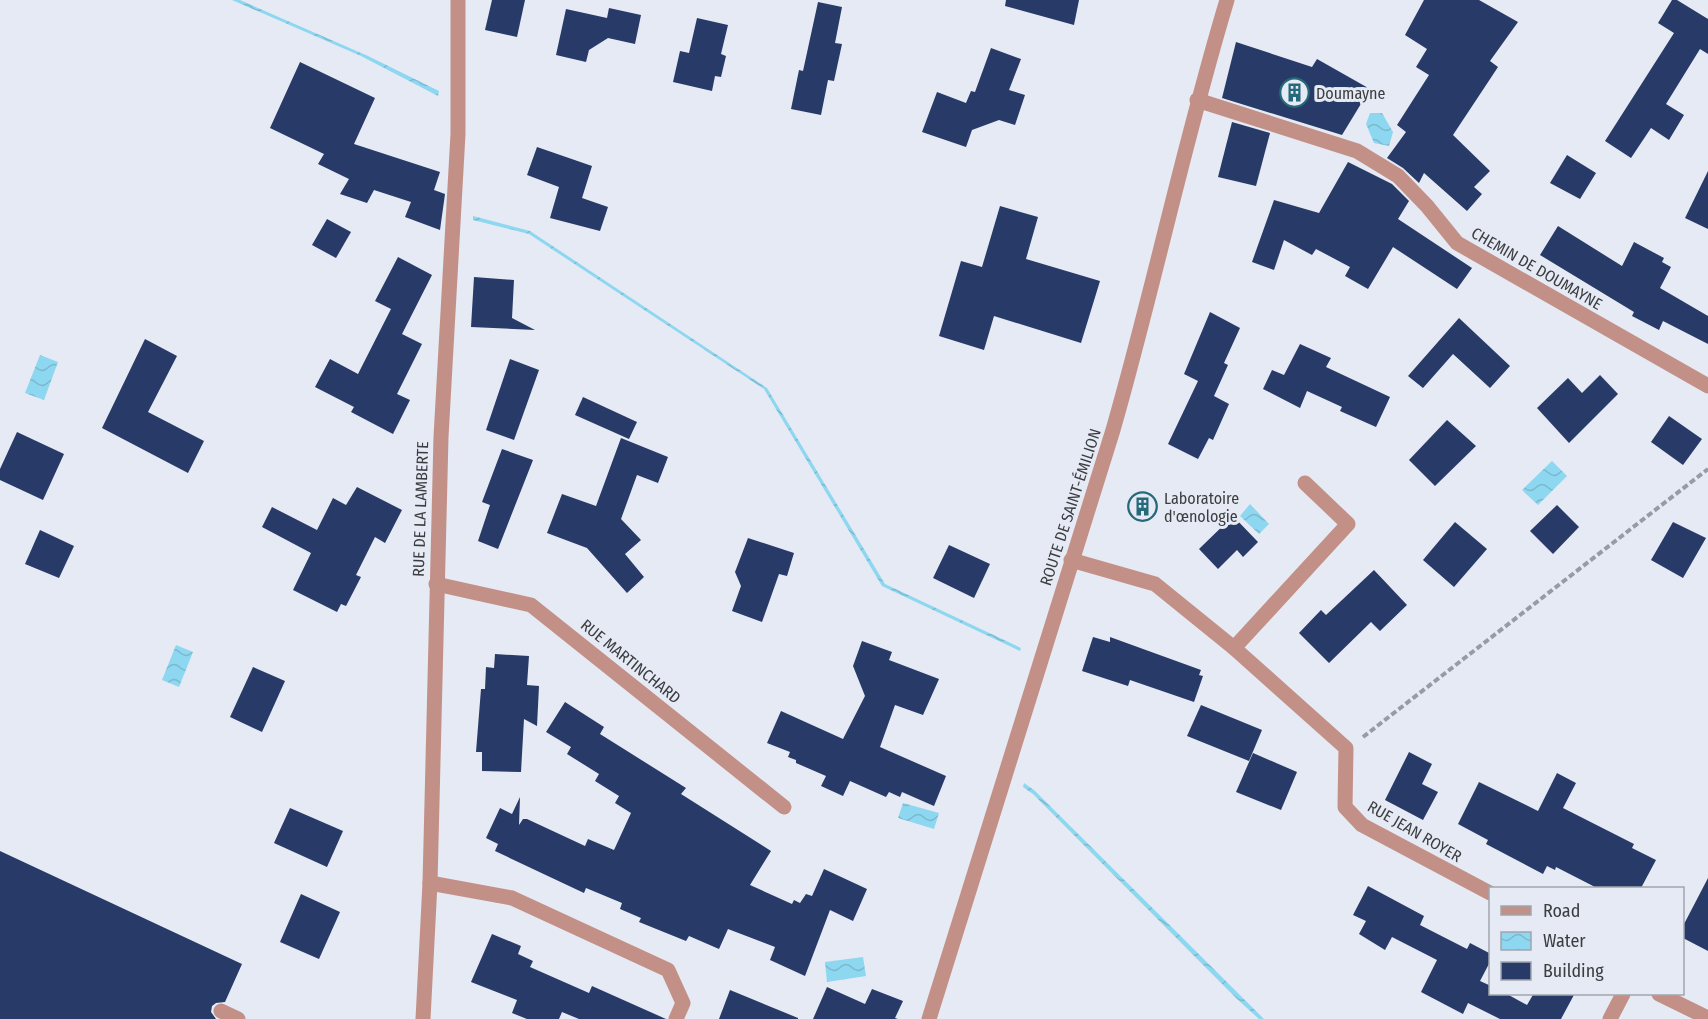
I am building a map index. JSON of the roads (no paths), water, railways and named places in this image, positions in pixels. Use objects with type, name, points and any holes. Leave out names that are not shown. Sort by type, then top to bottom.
[{"type":"street","name":"RUE DE LA LAMBERTE","points":[[423,1019],[430,883],[441,437],[459,134],[458,0]]},
{"type":"street","name":"ROUTE DE SAINT-ÉMILION","points":[[928,1019],[1130,372],[1222,2]]},
{"type":"street","name":"CHEMIN DE DOUMAYNE","points":[[1197,100],[1357,151],[1398,176],[1427,206],[1457,243],[1708,386]]},
{"type":"street","points":[[1071,560],[1155,584],[1234,648],[1348,524],[1305,483]]},
{"type":"street","name":"RUE MARTINCHARD","points":[[436,585],[531,605],[784,807]]},
{"type":"street","name":"RUE JEAN ROYER","points":[[1234,648],[1346,748],[1345,807],[1362,825],[1489,892]]},
{"type":"street","points":[[430,883],[512,898],[668,970],[683,1002],[676,1019]]},
{"type":"street","points":[[1610,1019],[1622,995]]},
{"type":"street","points":[[1663,995],[1708,1018]]},
{"type":"street","points":[[220,1011],[238,1019]]},
{"type":"water","points":[[232,0],[240,0],[368,56],[439,91],[438,96],[361,56]]},
{"type":"water","points":[[1370,113],[1382,113],[1393,132],[1389,146],[1374,143],[1366,124]]},
{"type":"water","points":[[473,216],[530,231],[767,388],[885,584],[1021,648],[1020,651],[882,586],[764,389],[529,234],[473,220]]},
{"type":"water","points":[[40,355],[58,362],[44,400],[25,393]]},
{"type":"water","points":[[1552,461],[1567,476],[1538,505],[1522,490]]},
{"type":"water","points":[[1250,504],[1269,524],[1259,534],[1240,516]]},
{"type":"water","points":[[176,645],[193,652],[179,687],[162,680]]},
{"type":"water","points":[[1024,783],[1034,790],[1264,1019],[1259,1019],[1237,999],[1033,794],[1023,787]]},
{"type":"water","points":[[903,803],[939,813],[934,829],[898,818]]},
{"type":"water","points":[[863,957],[866,976],[827,982],[825,962]]},
{"type":"place","name":"Doumayne","points":[[1295,93]]},
{"type":"place","name":"Laboratoire d'œnologie","points":[[1143,507]]}]
